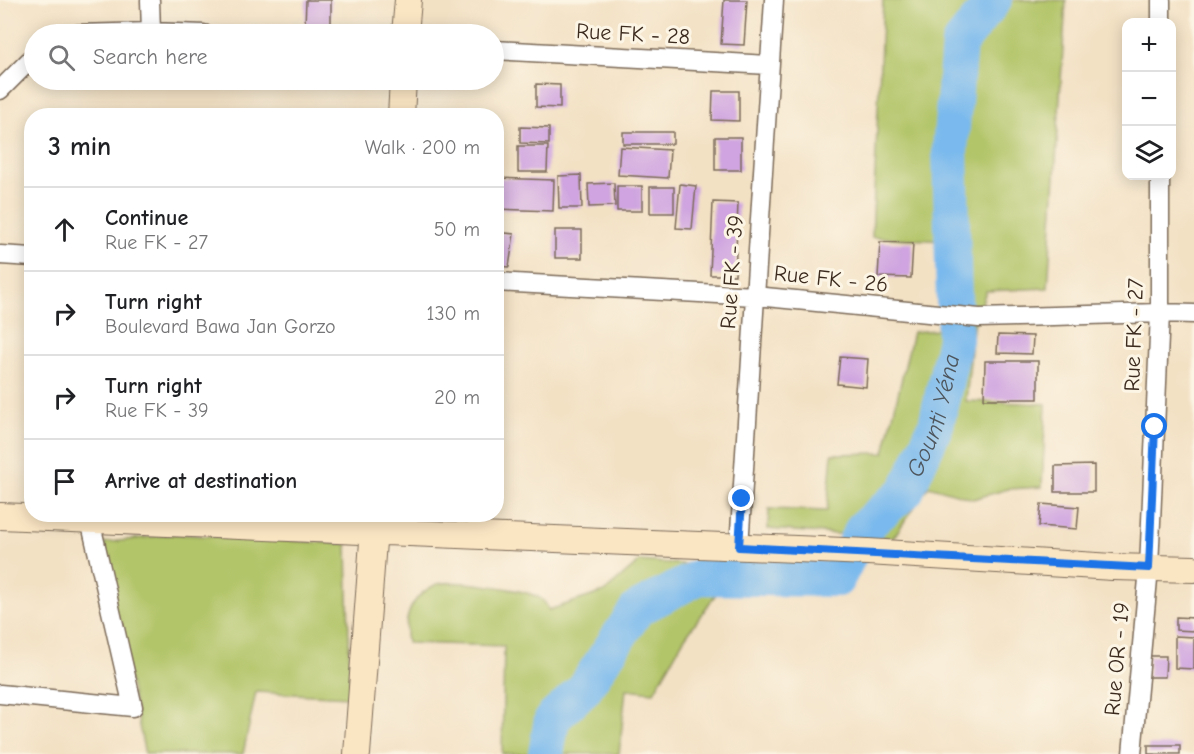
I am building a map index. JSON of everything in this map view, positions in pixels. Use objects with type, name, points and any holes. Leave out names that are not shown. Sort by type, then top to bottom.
[{"type":"main road","points":[[406,24],[408,0]]},
{"type":"main road","points":[[401,108],[402,90]]},
{"type":"main road","points":[[0,516],[24,517]]},
{"type":"main road","points":[[280,522],[375,523],[766,549],[1194,569]]},
{"type":"main road","points":[[357,754],[375,523]]},
{"type":"street","points":[[150,0],[152,24]]},
{"type":"street","name":"Rue FK - 39","points":[[739,547],[774,0]]},
{"type":"street","points":[[1161,0],[1161,18]]},
{"type":"street","name":"Rue FK - 28","points":[[504,51],[770,65]]},
{"type":"street","points":[[0,90],[24,66]]},
{"type":"street","name":"Rue FK - 27","points":[[1149,568],[1160,313],[1160,180]]},
{"type":"street","points":[[0,255],[24,256]]},
{"type":"street","name":"Rue FK - 26","points":[[504,282],[755,296],[979,318],[1194,314]]},
{"type":"street","points":[[0,694],[133,707],[90,522]]},
{"type":"street","name":"Rue OR - 19","points":[[1132,754],[1149,568]]},
{"type":"green space","points":[[883,0],[1066,0],[1048,288],[986,291],[973,328],[966,401],[1046,404],[1042,487],[1008,489],[973,499],[929,486],[893,538],[768,529],[769,509],[827,511],[832,454],[884,453],[913,332],[937,330],[946,241],[872,237]]},
{"type":"green space","points":[[173,534],[347,544],[350,697],[256,692],[243,754],[145,754],[112,598],[104,543]]},
{"type":"green space","points":[[640,561],[758,570],[853,572],[849,585],[718,591],[684,639],[654,692],[626,689],[619,754],[502,754],[504,646],[407,643],[406,625],[410,609],[420,596],[435,585],[455,583],[505,588],[541,599],[549,610],[604,592]]},
{"type":"building","points":[[306,0],[331,0],[331,24],[305,24]]},
{"type":"building","points":[[724,0],[747,0],[744,45],[721,44]]},
{"type":"building","points":[[536,84],[560,85],[560,108],[536,107]]},
{"type":"building","points":[[713,91],[739,91],[739,121],[712,120]]},
{"type":"building","points":[[520,127],[549,128],[549,144],[520,143]]},
{"type":"building","points":[[623,132],[673,132],[673,144],[623,144]]},
{"type":"building","points":[[715,137],[741,137],[741,170],[715,170]]},
{"type":"building","points":[[518,146],[548,146],[547,172],[518,172]]},
{"type":"building","points":[[620,147],[670,150],[668,178],[618,175]]},
{"type":"building","points":[[581,175],[582,208],[559,208],[558,176]]},
{"type":"building","points":[[504,178],[554,180],[553,211],[504,209]]},
{"type":"building","points":[[614,183],[615,206],[589,207],[588,184]]},
{"type":"building","points":[[680,184],[696,186],[692,229],[676,228]]},
{"type":"building","points":[[617,186],[642,186],[642,211],[617,211]]},
{"type":"building","points":[[650,187],[674,187],[674,213],[650,213]]},
{"type":"building","points":[[713,202],[738,203],[735,275],[710,275]]},
{"type":"building","points":[[555,230],[582,230],[582,258],[555,258]]},
{"type":"building","points":[[504,233],[514,234],[509,267],[504,267]]},
{"type":"building","points":[[880,242],[913,243],[911,278],[878,277]]},
{"type":"building","points":[[998,335],[1033,336],[1032,354],[997,353]]},
{"type":"building","points":[[840,357],[868,359],[866,387],[837,384]]},
{"type":"building","points":[[985,361],[1038,361],[1038,399],[984,399]]},
{"type":"building","points":[[1094,465],[1094,492],[1055,492],[1055,466]]},
{"type":"building","points":[[1041,504],[1079,507],[1077,529],[1039,526]]},
{"type":"building","points":[[1176,617],[1194,618],[1194,631],[1176,630]]},
{"type":"building","points":[[1175,636],[1194,637],[1194,669],[1175,668]]},
{"type":"building","points":[[1149,656],[1166,656],[1165,677],[1148,677]]},
{"type":"building","points":[[1148,745],[1180,745],[1180,754],[1148,754]]},
{"type":"waterway","name":"Gounti Yéna","points":[[546,754],[552,719],[584,689],[637,609],[699,577],[837,579],[863,528],[906,491],[936,425],[955,339],[950,150],[959,44],[994,0]]},
{"type":"route","points":[[742,499],[739,547],[1149,568],[1155,427]]}]
